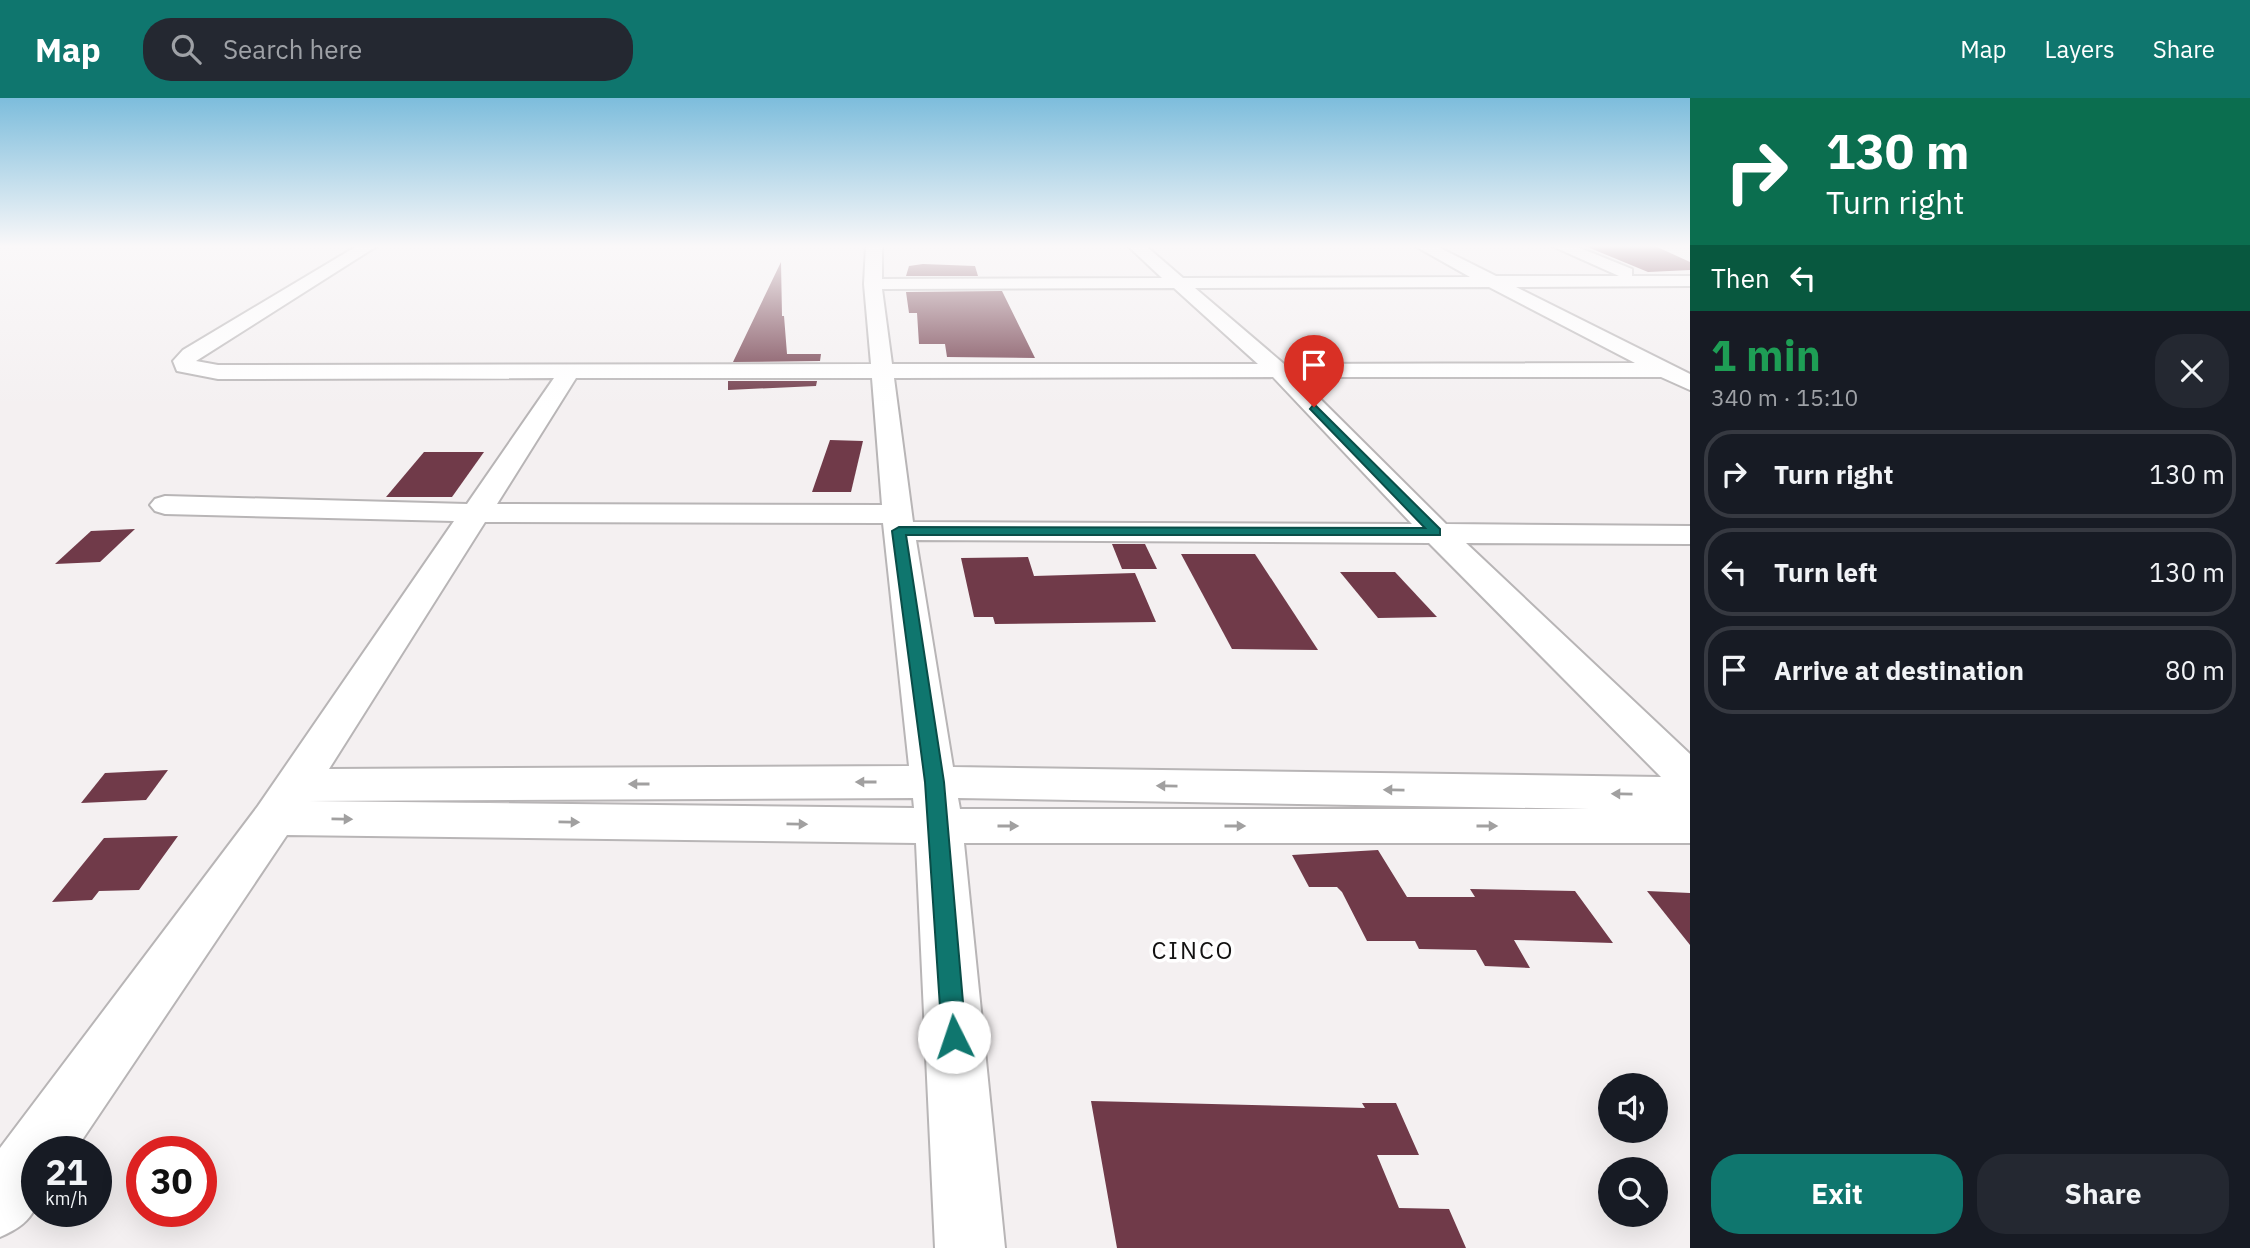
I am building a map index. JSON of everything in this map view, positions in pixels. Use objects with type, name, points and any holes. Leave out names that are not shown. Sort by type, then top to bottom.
[{"type":"street","points":[[281,300],[191,355],[184,361],[185,366],[218,372],[1663,370]]},
{"type":"street","points":[[875,300],[898,523],[937,804],[970,1248]]},
{"type":"street","points":[[1198,300],[1279,371],[1436,532],[1690,780]]},
{"type":"street","points":[[1525,300],[1690,383]]},
{"type":"street","points":[[0,1203],[284,802],[473,513],[569,372]]},
{"type":"street","points":[[166,505],[898,523],[1690,535]]},
{"type":"street","points":[[284,802],[937,804],[1690,794]]},
{"type":"street","points":[[937,804],[1690,826]]},
{"type":"building","points":[[763,300],[782,300],[787,354],[821,354],[820,361],[733,362]]},
{"type":"building","points":[[907,300],[1006,300],[1035,358],[947,357],[945,344],[919,344],[917,313],[909,313]]},
{"type":"building","points":[[728,381],[817,381],[816,386],[728,390]]},
{"type":"building","points":[[830,440],[863,441],[851,492],[812,492]]},
{"type":"building","points":[[424,452],[484,452],[452,497],[386,497]]},
{"type":"building","points":[[135,529],[100,562],[55,564],[91,531]]},
{"type":"building","points":[[1112,544],[1145,544],[1157,569],[1122,569]]},
{"type":"building","points":[[1181,554],[1255,554],[1318,650],[1232,649]]},
{"type":"building","points":[[1028,557],[1034,576],[1135,573],[1156,622],[995,624],[993,617],[974,617],[961,558]]},
{"type":"building","points":[[1340,572],[1395,572],[1437,617],[1378,618]]},
{"type":"building","points":[[168,770],[146,800],[81,803],[105,773]]},
{"type":"building","points":[[178,836],[139,890],[99,891],[92,900],[52,902],[104,838]]},
{"type":"building","points":[[1378,850],[1407,897],[1475,897],[1470,889],[1575,891],[1613,943],[1514,940],[1530,968],[1485,966],[1476,950],[1419,949],[1415,941],[1367,941],[1342,892],[1337,887],[1309,887],[1292,855]]},
{"type":"building","points":[[1647,891],[1690,893],[1690,945]]},
{"type":"building","points":[[1091,1101],[1365,1108],[1362,1103],[1396,1103],[1419,1155],[1377,1155],[1399,1208],[1449,1209],[1466,1248],[1117,1248]]},
{"type":"district","name":"CINCO","points":[[1193,951]]},
{"type":"route","points":[[954,1037],[935,782],[899,531],[1436,532],[1314,407]]}]
